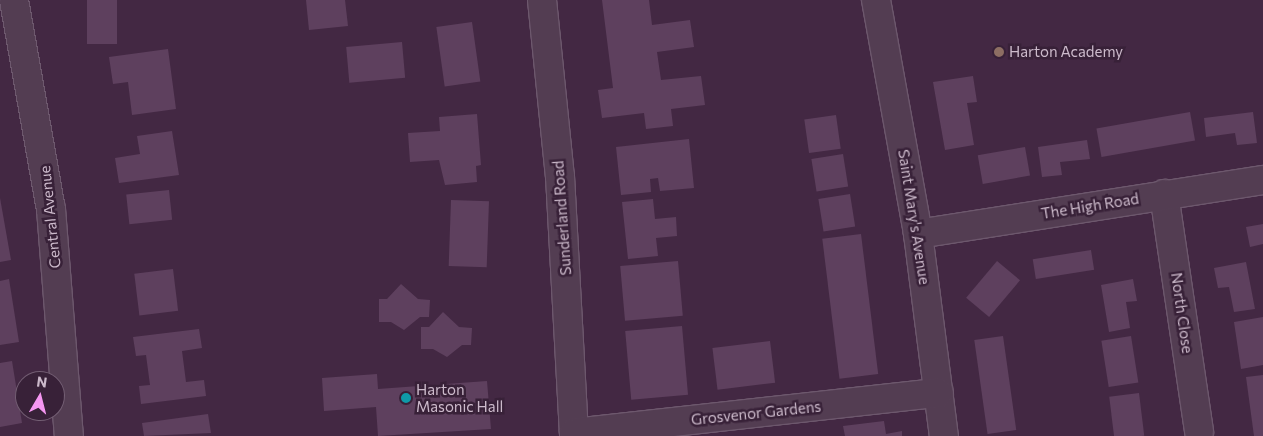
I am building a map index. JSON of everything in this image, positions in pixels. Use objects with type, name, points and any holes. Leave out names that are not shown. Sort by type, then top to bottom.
[{"type":"street","name":"Central Avenue","points":[[14,0],[51,209],[69,436]]},
{"type":"street","name":"Sunderland Road","points":[[542,0],[560,176],[574,434]]},
{"type":"street","name":"Saint Mary's Avenue","points":[[876,0],[918,234],[944,436]]},
{"type":"street","name":"The High Road","points":[[918,234],[1263,180]]},
{"type":"street","name":"North Close","points":[[1164,194],[1199,432]]},
{"type":"street","name":"Grosvenor Gardens","points":[[574,434],[939,393]]},
{"type":"building","points":[[87,0],[117,0],[117,44],[87,44]]},
{"type":"building","points":[[306,0],[345,0],[348,26],[309,30]]},
{"type":"building","points":[[602,0],[649,0],[652,25],[690,20],[694,47],[657,52],[661,80],[701,76],[705,105],[671,109],[673,126],[646,129],[644,113],[602,118],[598,90],[613,88]]},
{"type":"building","points":[[472,22],[480,81],[445,86],[436,27]]},
{"type":"building","points":[[402,42],[405,78],[349,83],[346,47]]},
{"type":"building","points":[[168,49],[176,109],[132,115],[128,82],[113,84],[109,57]]},
{"type":"building","points":[[973,76],[977,102],[967,103],[974,145],[945,150],[933,82]]},
{"type":"building","points":[[1190,112],[1195,141],[1101,157],[1096,128]]},
{"type":"building","points":[[1253,112],[1257,143],[1237,145],[1235,133],[1206,137],[1204,118]]},
{"type":"building","points":[[477,114],[481,165],[476,166],[477,182],[445,185],[439,160],[410,162],[408,133],[440,131],[439,117]]},
{"type":"building","points":[[836,115],[841,149],[809,153],[804,119]]},
{"type":"building","points":[[172,131],[179,175],[119,183],[115,158],[140,154],[137,136]]},
{"type":"building","points":[[689,139],[694,188],[660,191],[658,178],[650,179],[651,192],[621,195],[616,147]]},
{"type":"building","points":[[1087,140],[1090,159],[1060,162],[1062,175],[1042,177],[1038,147]]},
{"type":"building","points":[[1025,147],[1030,176],[983,184],[978,155]]},
{"type":"building","points":[[843,154],[848,187],[817,192],[811,159]]},
{"type":"building","points":[[169,190],[172,220],[129,224],[126,194]]},
{"type":"building","points":[[850,194],[855,227],[824,232],[818,199]]},
{"type":"building","points":[[0,198],[11,260],[0,262]]},
{"type":"building","points":[[653,199],[655,219],[676,217],[677,236],[656,238],[658,256],[628,259],[622,202]]},
{"type":"building","points":[[451,200],[489,201],[487,267],[449,266]]},
{"type":"building","points":[[1263,224],[1263,244],[1250,247],[1246,227]]},
{"type":"building","points":[[861,234],[878,374],[839,379],[822,239]]},
{"type":"building","points":[[1091,250],[1094,270],[1036,279],[1033,259]]},
{"type":"building","points":[[678,261],[683,316],[625,321],[620,266]]},
{"type":"building","points":[[997,261],[1020,280],[989,317],[966,298]]},
{"type":"building","points":[[1246,262],[1255,309],[1234,312],[1229,287],[1218,288],[1214,268]]},
{"type":"building","points":[[173,269],[178,311],[139,315],[134,274]]},
{"type":"building","points":[[9,279],[19,342],[0,345],[0,281]]},
{"type":"building","points":[[1133,279],[1137,301],[1126,302],[1130,328],[1109,332],[1101,285]]},
{"type":"building","points":[[401,284],[418,299],[430,300],[429,317],[420,317],[404,330],[391,322],[379,322],[379,299],[387,299]]},
{"type":"building","points":[[443,312],[459,327],[472,328],[471,345],[462,345],[447,357],[433,349],[421,349],[421,327],[429,327]]},
{"type":"building","points":[[1263,317],[1263,365],[1241,369],[1234,322]]},
{"type":"building","points":[[682,326],[688,395],[631,400],[625,331]]},
{"type":"building","points":[[199,329],[202,348],[182,351],[186,382],[204,380],[206,396],[141,404],[139,386],[150,385],[146,355],[136,356],[133,337]]},
{"type":"building","points":[[1003,336],[1016,430],[988,434],[974,340]]},
{"type":"building","points":[[1131,336],[1138,382],[1109,387],[1101,341]]},
{"type":"building","points":[[770,341],[775,383],[718,390],[712,348]]},
{"type":"building","points":[[12,361],[15,380],[15,421],[22,421],[22,423],[0,427],[0,363]]},
{"type":"building","name":"Harton Masonic Hall","points":[[377,374],[378,389],[487,381],[491,429],[378,436],[376,407],[324,411],[322,378]]},
{"type":"building","points":[[1263,375],[1263,436],[1254,436],[1246,377]]},
{"type":"building","points":[[1139,393],[1144,436],[1114,436],[1109,397]]},
{"type":"building","points":[[208,414],[211,433],[144,436],[142,423]]},
{"type":"building","points":[[884,421],[886,434],[902,431],[902,436],[845,436],[843,426]]},
{"type":"place","name":"Harton Academy","points":[[999,52]]},
{"type":"place","name":"Harton Masonic Hall","points":[[406,398]]}]
